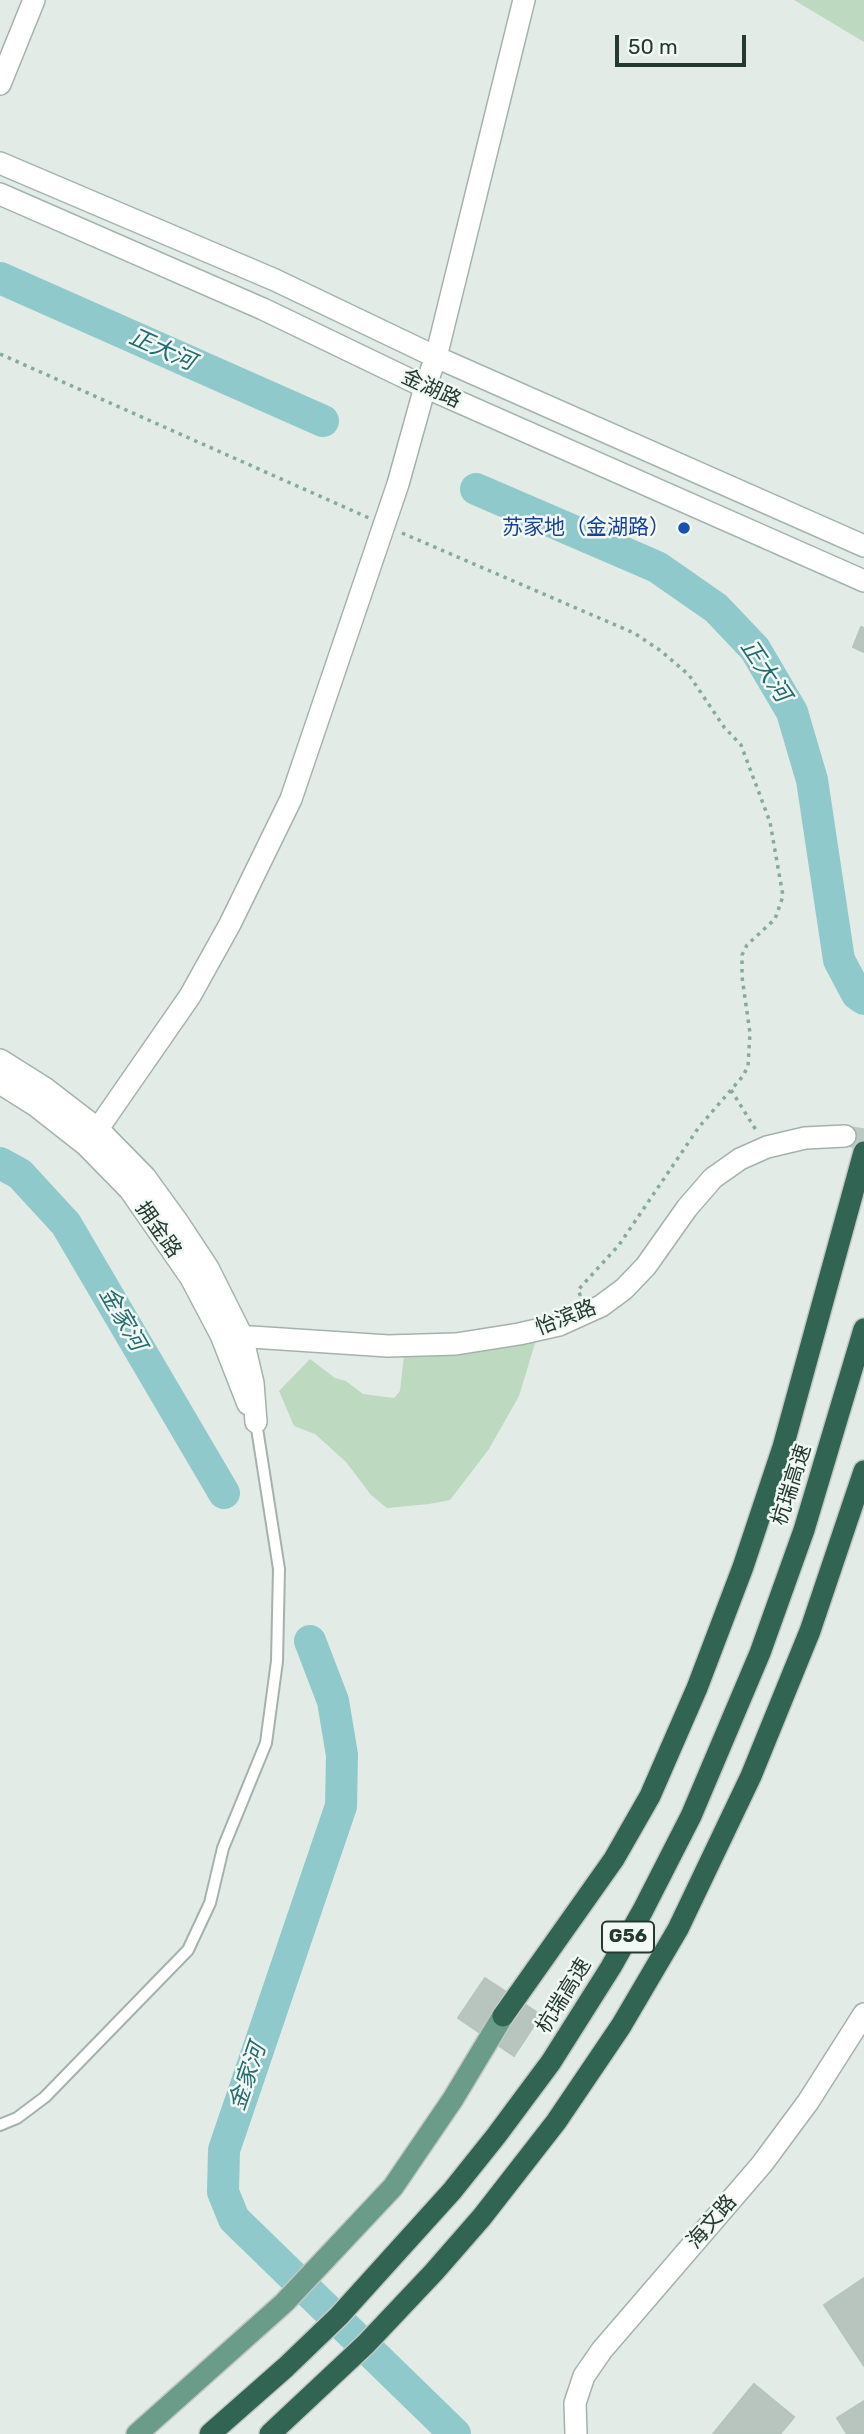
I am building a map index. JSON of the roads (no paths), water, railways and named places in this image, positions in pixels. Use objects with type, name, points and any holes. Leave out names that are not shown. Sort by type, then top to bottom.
[{"type":"highway","points":[[503,2015],[614,1859],[650,1796],[674,1742],[718,1636],[761,1516],[800,1391],[864,1152]]},
{"type":"highway","name":"杭瑞高速","points":[[209,2434],[286,2367],[339,2316],[452,2192],[551,2062],[611,1967],[691,1816],[756,1663],[804,1530],[864,1329]]},
{"type":"highway","name":"G56","points":[[270,2434],[375,2335],[482,2217],[556,2122],[627,2017],[698,1890],[766,1743],[823,1596],[864,1471]]},
{"type":"main road","points":[[137,2434],[285,2303],[393,2187],[453,2099],[503,2015]]},
{"type":"street","points":[[0,84],[34,0]]},
{"type":"street","points":[[92,1137],[190,996],[230,925],[291,799],[398,484],[436,357],[524,0]]},
{"type":"street","name":"金湖路","points":[[0,163],[275,279],[436,357],[864,546]]},
{"type":"street","name":"金湖路","points":[[0,194],[263,309],[425,387],[864,581]]},
{"type":"street","points":[[0,1060],[46,1088],[92,1137]]},
{"type":"street","points":[[0,1083],[92,1137],[145,1177],[208,1268],[231,1335],[253,1383],[256,1422]]},
{"type":"street","name":"怡滨路","points":[[231,1335],[388,1346],[456,1344],[559,1325],[601,1306],[624,1289],[639,1274],[687,1208],[713,1178],[740,1160],[767,1147],[805,1138],[845,1136]]},
{"type":"street","name":"海文路","points":[[576,2434],[575,2403],[590,2367],[762,2164],[808,2102],[864,2014]]},
{"type":"lane","points":[[0,2125],[17,2118],[45,2097],[188,1950],[210,1903],[223,1848],[266,1743],[277,1661],[279,1569],[256,1422]]},
{"type":"waterway","name":"正大河","points":[[0,278],[323,421]]},
{"type":"waterway","name":"正大河","points":[[476,489],[657,567],[716,608],[755,649],[792,712],[812,780],[839,960],[857,994],[864,999]]},
{"type":"waterway","name":"金家河","points":[[0,1163],[20,1174],[66,1224],[224,1493]]},
{"type":"waterway","name":"金家河","points":[[310,1641],[333,1701],[342,1755],[341,1806],[224,2150],[223,2192],[234,2219],[455,2434]]},
{"type":"tunnel","points":[[845,1136],[864,1139]]},
{"type":"place","name":"苏家地（金湖路）","points":[[684,528]]}]
